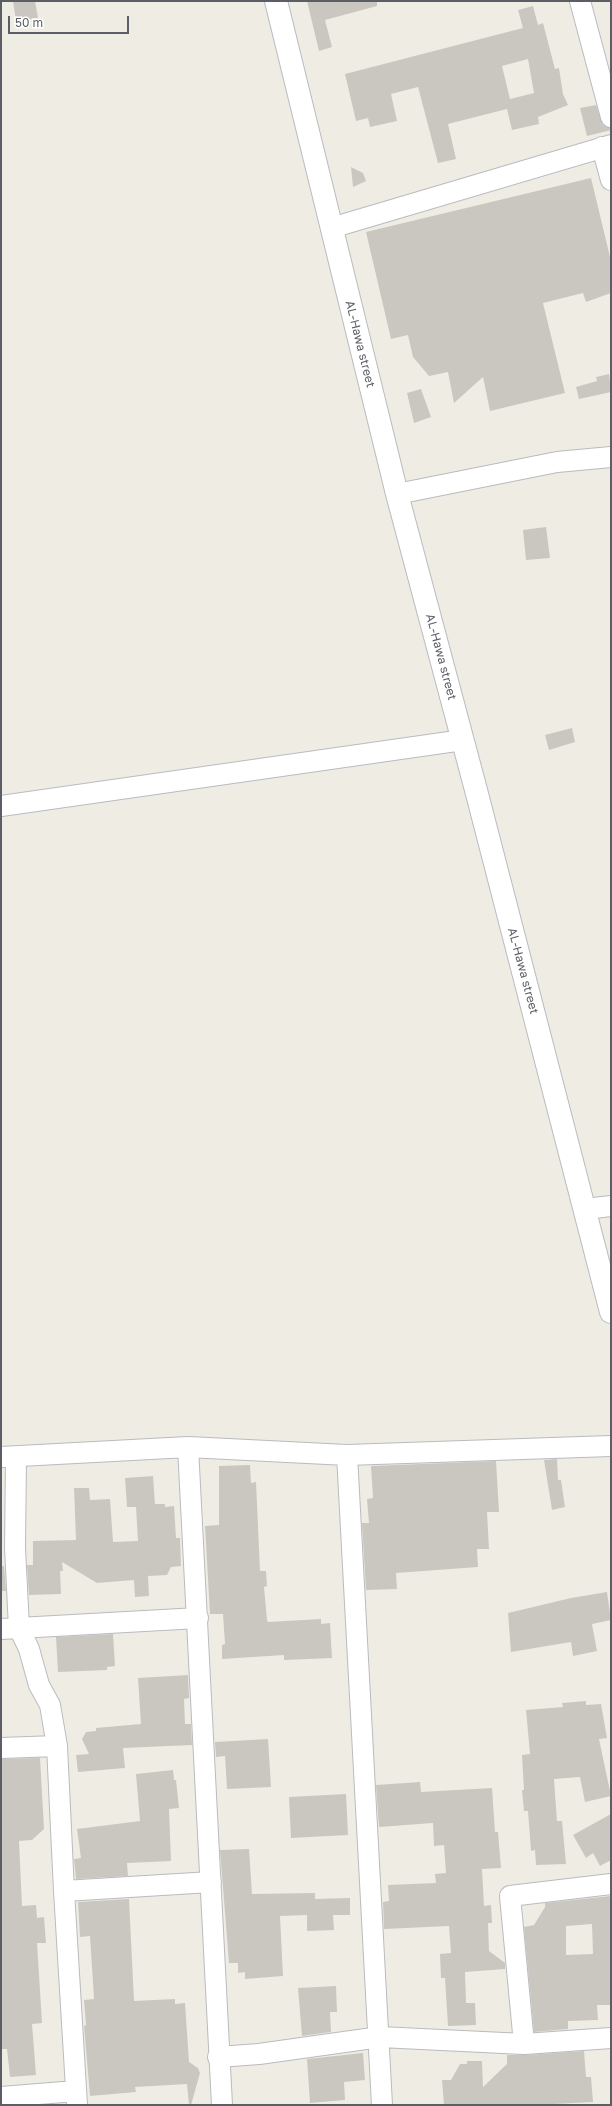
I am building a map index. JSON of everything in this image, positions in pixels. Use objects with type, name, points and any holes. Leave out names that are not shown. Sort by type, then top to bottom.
[{"type":"street","name":"AL-Hawa street","points":[[276,1],[397,494],[463,740],[611,1312]]},
{"type":"street","points":[[580,1],[611,117]]},
{"type":"street","points":[[331,228],[607,146],[611,180]]},
{"type":"street","points":[[397,494],[557,462],[611,457]]},
{"type":"street","points":[[1,806],[463,740]]},
{"type":"street","points":[[585,1209],[611,1206]]},
{"type":"street","points":[[1,2097],[77,2098],[64,1891],[57,1746],[50,1705],[39,1685],[29,1649],[10,1628],[15,1548],[8,1457],[188,1447],[347,1455],[611,1446]]},
{"type":"street","points":[[188,1447],[211,1882],[218,2057],[222,2105]]},
{"type":"street","points":[[347,1455],[380,2037],[382,2105]]},
{"type":"street","points":[[10,1628],[198,1618]]},
{"type":"street","points":[[1,1748],[57,1746]]},
{"type":"street","points":[[64,1891],[211,1882]]},
{"type":"street","points":[[524,2044],[510,1896],[611,1884]]},
{"type":"street","points":[[218,2057],[260,2054],[380,2037],[524,2044],[611,2038]]},
{"type":"building","points":[[13,1],[35,1],[38,18],[16,21]]},
{"type":"building","points":[[307,1],[377,1],[377,6],[325,20],[332,47],[319,51]]},
{"type":"building","points":[[533,6],[538,25],[543,23],[555,69],[559,68],[563,94],[568,105],[538,117],[539,124],[512,130],[507,109],[448,124],[456,159],[438,163],[418,87],[391,94],[397,121],[370,127],[368,118],[356,121],[345,74],[523,28],[518,10]],"holes":[[[528,59],[534,93],[510,99],[502,66]]]},
{"type":"building","points":[[596,105],[603,125],[611,130],[587,136],[580,108]]},
{"type":"building","points":[[351,167],[363,173],[366,181],[353,187]]},
{"type":"building","points":[[591,178],[611,261],[611,293],[586,302],[583,293],[543,303],[565,393],[490,411],[483,377],[454,403],[448,372],[429,376],[413,357],[408,335],[391,339],[366,232]]},
{"type":"building","points":[[609,374],[611,392],[579,399],[576,387],[597,381],[596,377]]},
{"type":"building","points":[[421,389],[431,417],[414,423],[407,393]]},
{"type":"building","points":[[546,527],[550,558],[526,560],[523,530]]},
{"type":"building","points":[[572,728],[575,742],[549,750],[545,735]]},
{"type":"building","points":[[557,1459],[558,1480],[561,1480],[565,1507],[552,1510],[544,1460]]},
{"type":"building","points":[[496,1461],[499,1512],[487,1512],[489,1549],[477,1549],[478,1567],[396,1573],[397,1589],[366,1590],[362,1523],[369,1523],[367,1499],[373,1498],[371,1466]]},
{"type":"building","points":[[250,1465],[251,1483],[256,1482],[260,1571],[266,1571],[267,1586],[264,1587],[267,1620],[268,1622],[321,1619],[321,1624],[330,1623],[332,1658],[284,1660],[284,1655],[222,1659],[222,1645],[225,1644],[223,1614],[210,1614],[205,1526],[219,1525],[219,1466]]},
{"type":"building","points":[[153,1476],[155,1504],[165,1504],[165,1507],[174,1506],[176,1538],[180,1538],[181,1566],[171,1567],[167,1575],[148,1576],[149,1596],[135,1597],[134,1580],[97,1583],[62,1562],[63,1571],[60,1571],[61,1594],[29,1595],[27,1565],[33,1565],[33,1541],[76,1540],[74,1488],[89,1488],[90,1500],[110,1499],[113,1542],[138,1541],[136,1507],[127,1507],[125,1478]]},
{"type":"building","points":[[1,1566],[4,1566],[6,1591],[1,1591]]},
{"type":"building","points":[[607,1592],[611,1620],[592,1624],[597,1651],[573,1656],[571,1642],[511,1652],[508,1613],[571,1598]]},
{"type":"building","points":[[113,1634],[115,1666],[107,1667],[107,1670],[58,1672],[56,1637]]},
{"type":"building","points":[[188,1675],[189,1698],[184,1699],[185,1724],[191,1724],[192,1745],[123,1748],[125,1768],[78,1772],[76,1755],[89,1754],[82,1739],[86,1732],[96,1731],[96,1728],[141,1724],[138,1678]]},
{"type":"building","points":[[586,1701],[586,1705],[601,1704],[607,1738],[599,1739],[611,1796],[585,1802],[580,1777],[554,1779],[557,1821],[562,1821],[566,1864],[536,1865],[535,1850],[531,1851],[528,1811],[524,1811],[522,1790],[524,1790],[522,1755],[530,1754],[526,1710],[563,1707],[562,1703]]},
{"type":"building","points":[[268,1739],[271,1787],[227,1789],[225,1756],[216,1757],[215,1742]]},
{"type":"building","points":[[40,1758],[44,1829],[32,1840],[19,1841],[22,1906],[36,1905],[37,1918],[44,1917],[46,1943],[37,1943],[42,2023],[32,2024],[36,2075],[10,2077],[7,2049],[1,2049],[1,1759]]},
{"type":"building","points":[[173,1770],[174,1780],[176,1780],[179,1808],[169,1809],[171,1861],[127,1863],[128,1876],[76,1879],[74,1859],[81,1858],[77,1829],[140,1821],[136,1774]]},
{"type":"building","points":[[420,1782],[421,1792],[492,1788],[495,1832],[498,1832],[501,1868],[482,1869],[484,1906],[491,1905],[492,1923],[488,1923],[489,1951],[505,1963],[505,1969],[465,1972],[466,2003],[475,2003],[476,2025],[448,2026],[445,1978],[441,1978],[440,1954],[451,1953],[449,1926],[384,1929],[383,1902],[389,1901],[388,1885],[436,1883],[435,1874],[446,1873],[444,1845],[434,1846],[433,1823],[379,1827],[376,1785]]},
{"type":"building","points":[[346,1794],[348,1835],[291,1838],[289,1797]]},
{"type":"building","points":[[611,1814],[611,1860],[600,1866],[593,1853],[586,1858],[573,1835]]},
{"type":"building","points":[[249,1849],[252,1894],[315,1893],[315,1899],[350,1898],[350,1915],[333,1915],[334,1930],[307,1931],[307,1915],[280,1916],[283,1976],[245,1979],[245,1972],[238,1973],[238,1963],[229,1963],[220,1850]]},
{"type":"building","points":[[611,1896],[611,2005],[597,2005],[598,2020],[568,2021],[568,2029],[534,2032],[524,1927],[534,1925],[545,1907],[545,1903]],"holes":[[[592,1924],[593,1954],[566,1955],[566,1926]]]},
{"type":"building","points":[[129,1899],[134,2001],[175,1999],[175,2004],[185,2003],[189,2062],[198,2068],[200,2073],[191,2105],[189,2105],[187,2084],[135,2087],[136,2092],[90,2096],[84,2026],[86,2025],[84,2000],[94,1999],[90,1936],[80,1937],[78,1902]]},
{"type":"building","points":[[336,1986],[337,2012],[330,2012],[331,2032],[302,2036],[298,1988]]},
{"type":"building","points":[[584,2051],[586,2077],[591,2077],[593,2102],[534,2105],[444,2105],[442,2080],[451,2080],[460,2064],[467,2064],[467,2061],[482,2061],[483,2087],[507,2064],[507,2055]]},
{"type":"building","points":[[363,2053],[365,2080],[344,2082],[345,2100],[310,2103],[307,2059]]}]
